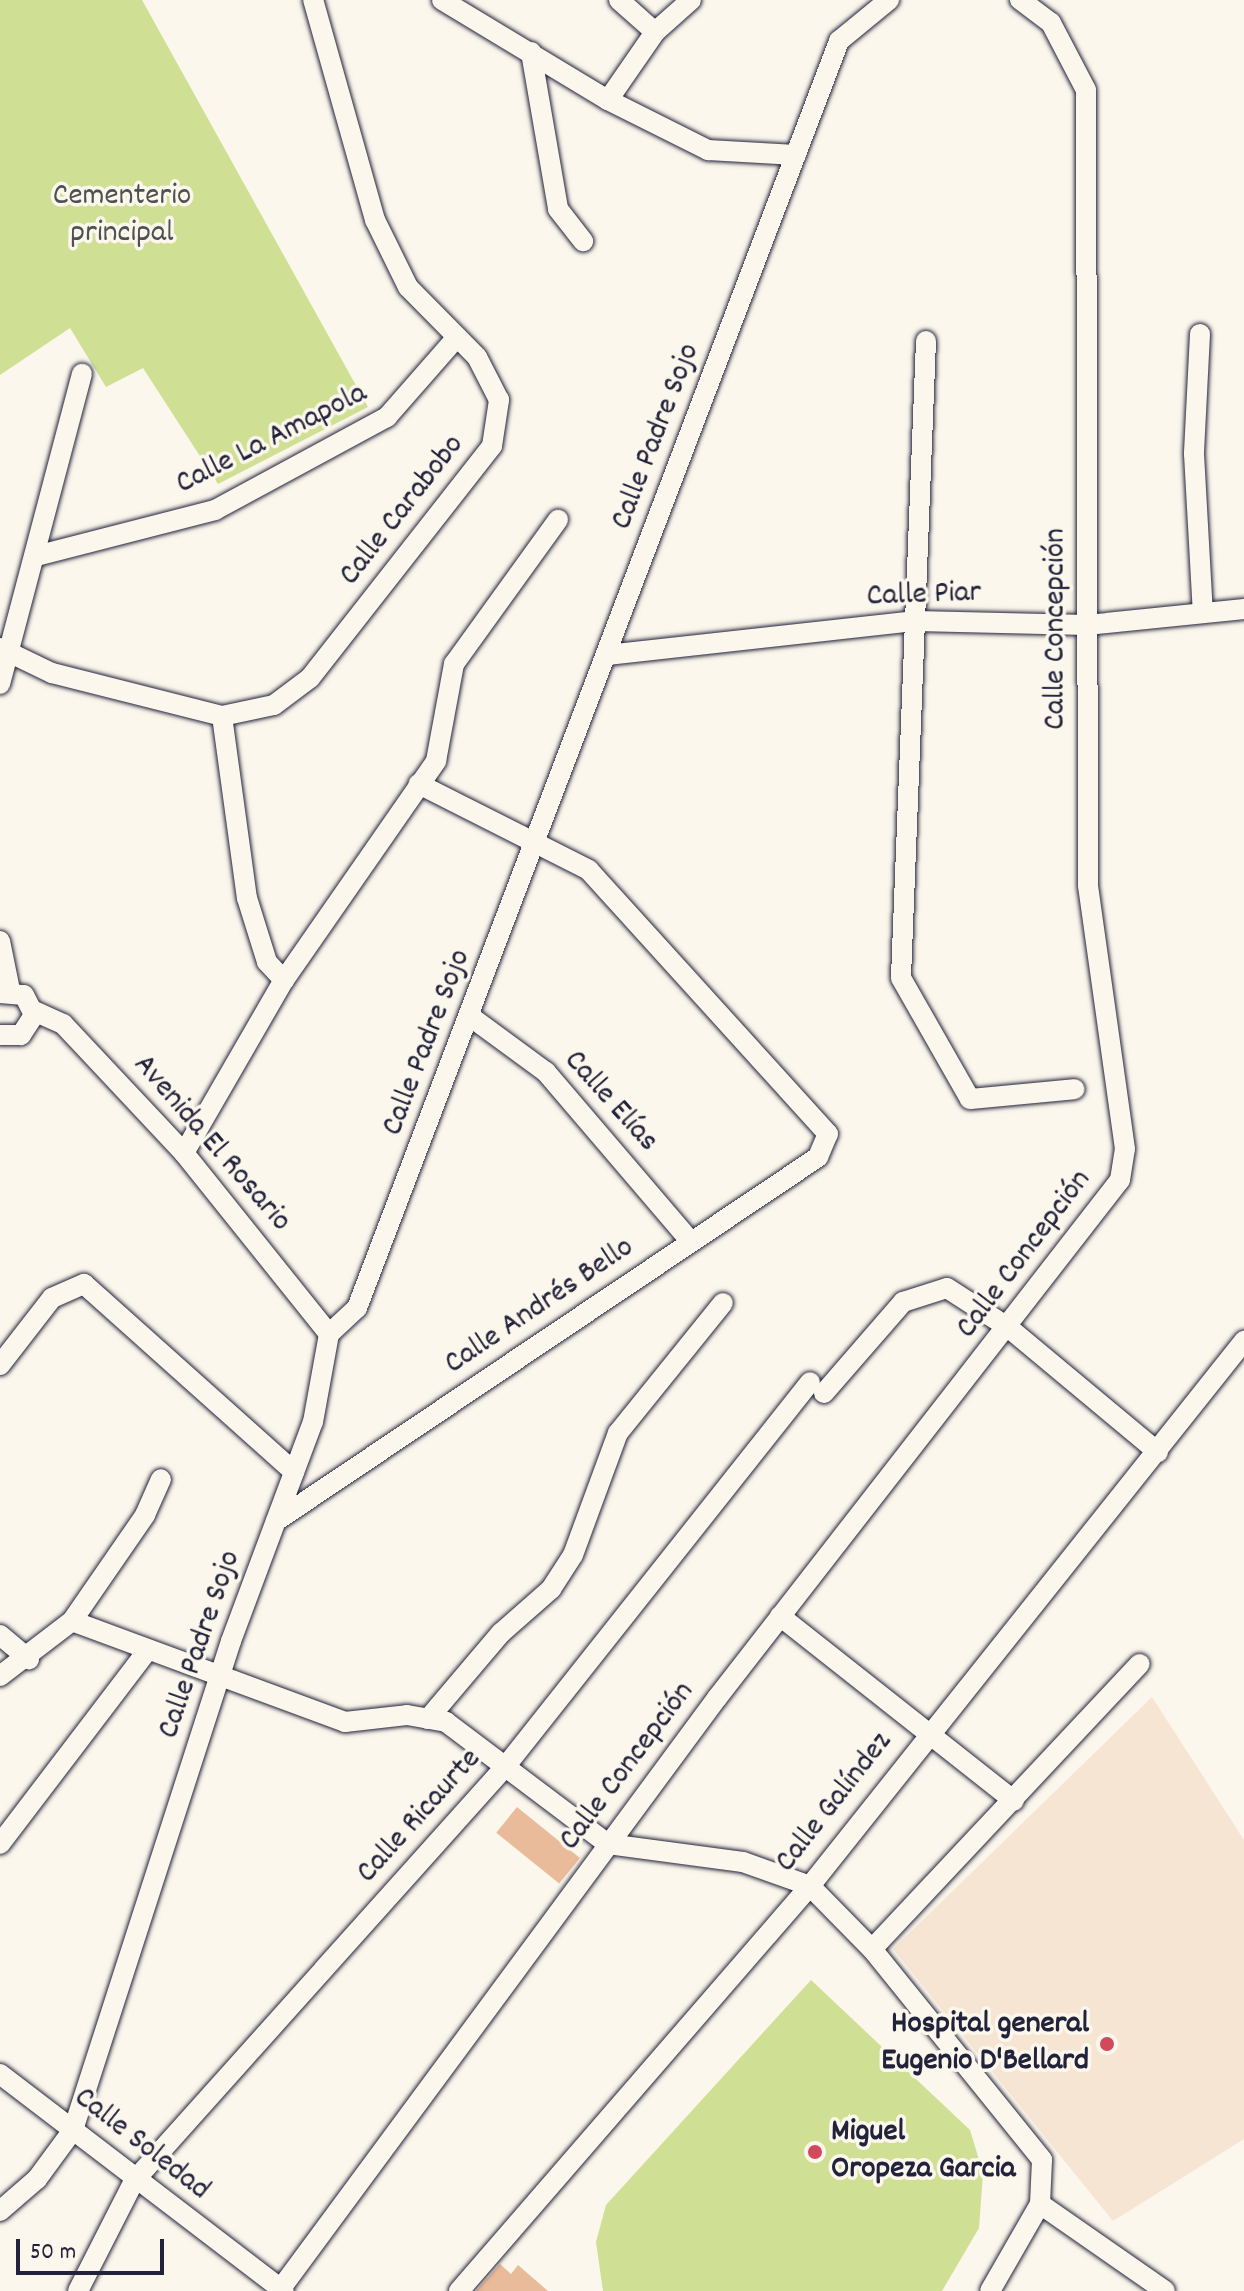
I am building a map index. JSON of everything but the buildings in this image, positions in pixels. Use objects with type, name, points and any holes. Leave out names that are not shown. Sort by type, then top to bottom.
[{"type":"street","name":"Calle Carabobo","points":[[6,653],[222,716],[274,705],[310,678],[492,446],[499,400],[457,337],[408,287],[375,220],[313,0]]},
{"type":"street","points":[[442,0],[608,100],[708,150],[796,155]]},
{"type":"street","points":[[619,0],[655,32]]},
{"type":"street","points":[[608,100],[655,32],[691,0]]},
{"type":"street","name":"Calle Padre Sojo","points":[[0,2211],[37,2179],[73,2130],[220,1677],[313,1422],[329,1334],[357,1308],[471,1017],[839,41],[889,0]]},
{"type":"street","name":"Calle Concepción","points":[[281,2290],[608,1844],[780,1616],[1009,1328],[1123,1168],[1088,885],[1086,90],[1051,23],[1020,0]]},
{"type":"street","points":[[531,52],[558,209],[583,241]]},
{"type":"street","points":[[1200,334],[1194,454],[1203,613]]},
{"type":"street","name":"Calle La Amapola","points":[[36,556],[215,510],[387,417],[457,337]]},
{"type":"street","points":[[926,341],[901,978],[970,1099],[1075,1089]]},
{"type":"street","points":[[0,684],[82,374]]},
{"type":"street","points":[[184,1153],[284,980],[436,761],[454,664],[558,520]]},
{"type":"street","name":"Calle Piar","points":[[607,655],[916,621],[1087,625],[1244,609]]},
{"type":"street","points":[[222,716],[247,898],[267,962],[284,980]]},
{"type":"street","points":[[419,784],[538,838]]},
{"type":"street","name":"Calle Andrés Bello","points":[[276,1521],[818,1157],[828,1134],[589,870],[538,838]]},
{"type":"street","points":[[1,947],[5,992]]},
{"type":"street","name":"Avenida El Rosario","points":[[5,992],[27,997],[34,1011],[63,1024],[184,1153],[329,1334]]},
{"type":"street","points":[[2,1041],[27,1032],[34,1011]]},
{"type":"street","name":"Calle Elías","points":[[471,1017],[546,1072],[691,1242]]},
{"type":"street","points":[[0,1365],[52,1298],[84,1284],[294,1472]]},
{"type":"street","name":"Calle Ricaurte","points":[[78,2291],[134,2181],[505,1767],[817,1387],[903,1302],[929,1291],[968,1296],[1158,1452]]},
{"type":"street","points":[[428,1719],[501,1633],[551,1589],[573,1555],[618,1433],[723,1303]]},
{"type":"street","name":"Calle Galíndez","points":[[459,2291],[810,1886],[929,1732],[1158,1452],[1244,1341]]},
{"type":"street","points":[[0,1676],[29,1659],[72,1621],[129,1540],[161,1479]]},
{"type":"street","points":[[780,1616],[1014,1801]]},
{"type":"street","points":[[72,1621],[345,1722],[428,1719],[446,1722],[608,1844],[743,1862],[810,1886],[872,1949],[1029,2137],[1042,2160],[1040,2204],[990,2291]]},
{"type":"street","points":[[0,1635],[29,1659]]},
{"type":"street","points":[[0,1844],[147,1651]]},
{"type":"street","points":[[872,1949],[1140,1664]]},
{"type":"street","name":"Calle Soledad","points":[[0,2074],[134,2181],[281,2290]]},
{"type":"street","points":[[1040,2204],[1165,2291]]},
{"type":"shaded area","name":"Hospital general Eugenio D'Bellard","points":[[1152,1697],[1244,1840],[1244,2139],[1113,2221],[893,1949]]},
{"type":"green space","name":"Cementerio principal","points":[[0,0],[142,0],[368,407],[218,484],[143,368],[106,387],[70,328],[0,375]]},
{"type":"green space","name":"Miguel Oropeza Garcia","points":[[811,1980],[970,2130],[983,2173],[979,2228],[942,2291],[603,2291],[596,2242],[606,2205]]},
{"type":"place","name":"Hospital general Eugenio D'Bellard","points":[[1107,2044]]},
{"type":"place","name":"Miguel Oropeza Garcia","points":[[815,2152]]}]
